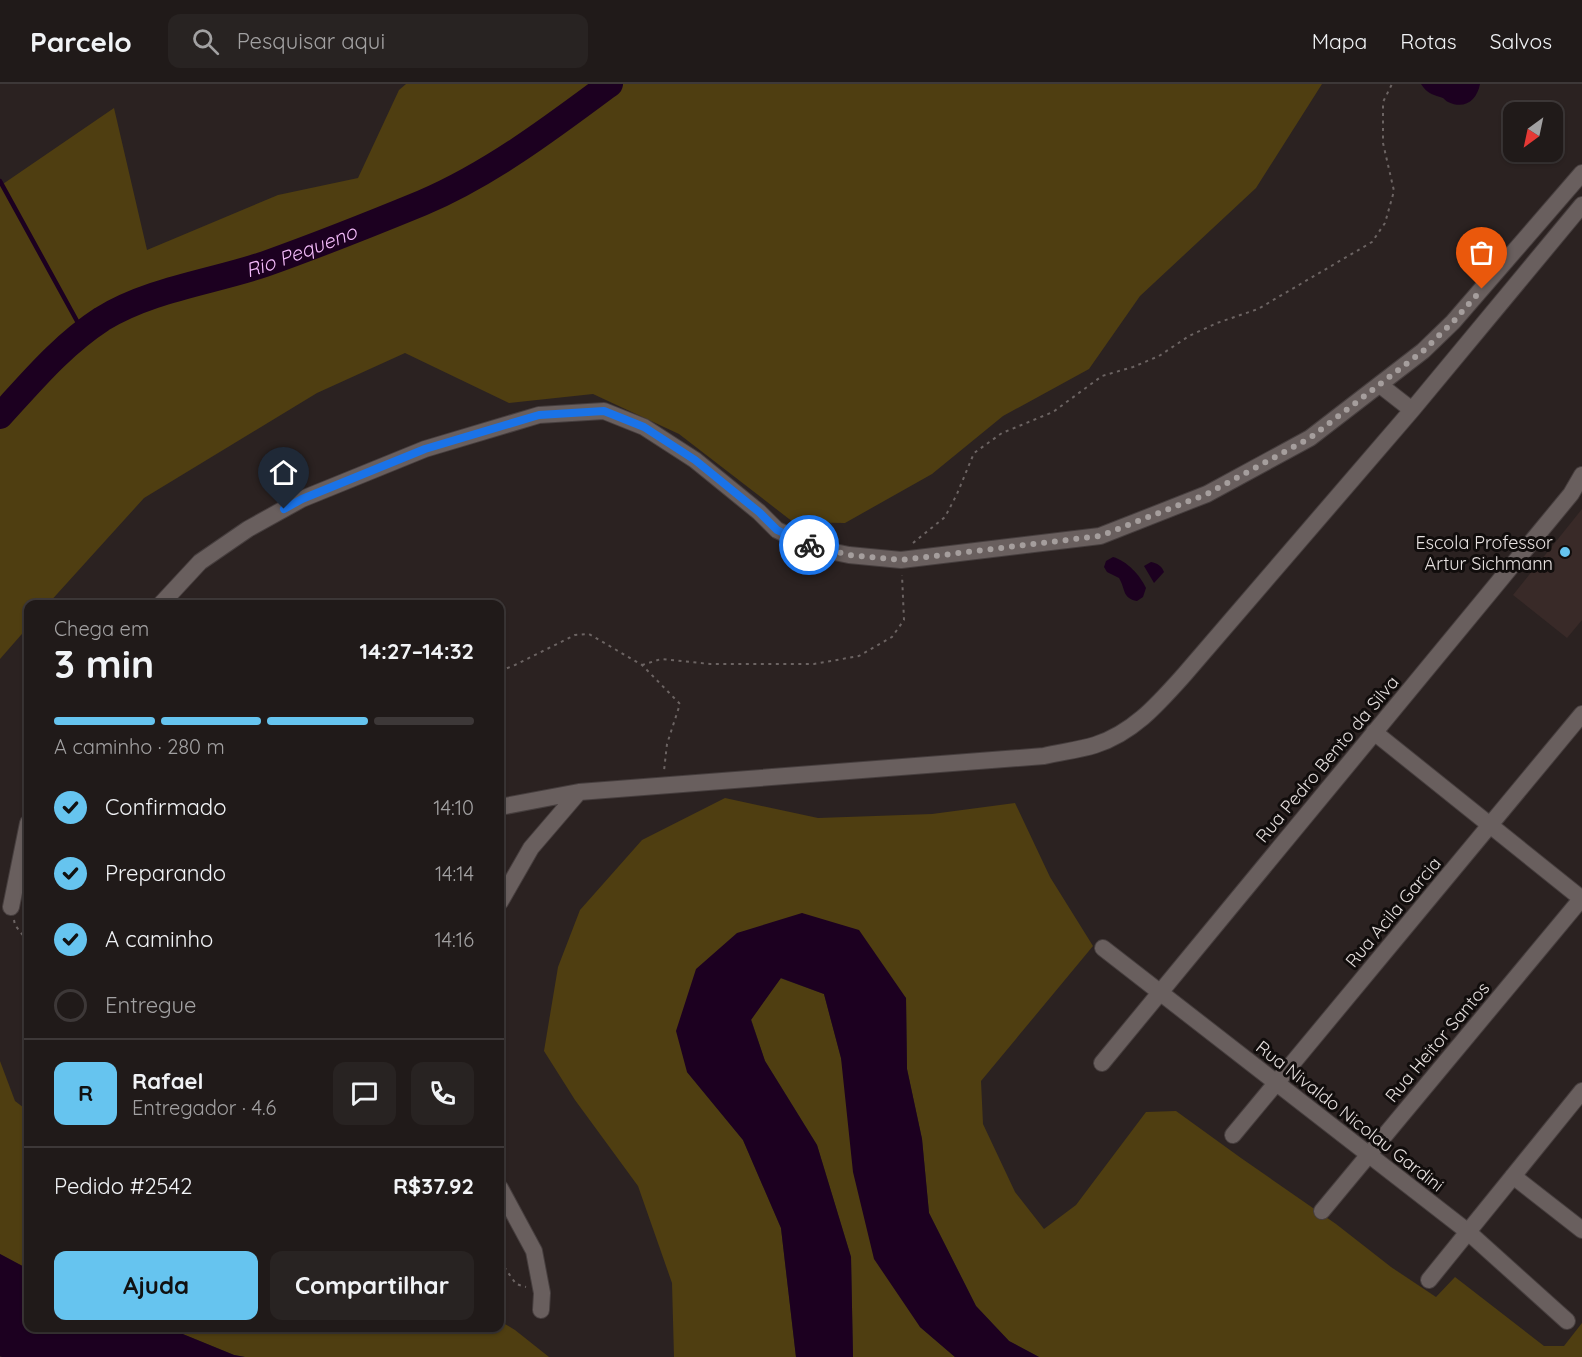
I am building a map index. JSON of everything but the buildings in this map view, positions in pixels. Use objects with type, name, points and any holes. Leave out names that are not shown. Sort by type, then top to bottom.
[{"type":"street","points":[[165,600],[200,562],[248,528],[302,499],[425,449],[539,415],[604,411],[644,427],[695,460],[759,512],[777,530],[815,548],[849,555],[901,560],[1100,536],[1207,494],[1310,438],[1423,351],[1453,322],[1582,173]]},
{"type":"street","points":[[504,806],[579,792],[1044,756],[1096,745],[1127,730],[1150,713],[1184,675],[1412,410],[1582,205]]},
{"type":"street","points":[[1380,385],[1412,410]]},
{"type":"street","name":"Rua Pedro Bento da Silva","points":[[1102,1063],[1571,494],[1581,477]]},
{"type":"street","name":"Rua Acila Garcia","points":[[1233,1135],[1582,714]]},
{"type":"street","points":[[1374,732],[1582,899]]},
{"type":"street","points":[[504,895],[531,848],[579,792]]},
{"type":"street","points":[[11,907],[24,843]]},
{"type":"street","name":"Rua Heitor Santos","points":[[1322,1211],[1582,899]]},
{"type":"street","name":"Rua Nivaldo Nicolau Gardini","points":[[1103,948],[1467,1231],[1567,1321]]},
{"type":"street","points":[[1429,1280],[1582,1091]]},
{"type":"street","points":[[1513,1176],[1582,1230]]},
{"type":"street","points":[[504,1195],[534,1251],[542,1293],[541,1310]]},
{"type":"path","points":[[642,665],[661,659],[710,664],[814,663],[859,656],[892,637],[904,620],[901,560],[912,544],[945,517],[974,453],[1002,433],[1053,412],[1102,376],[1150,360],[1188,336],[1258,309],[1372,242],[1385,223],[1394,191],[1383,143],[1383,102],[1392,84]]},
{"type":"path","points":[[504,669],[575,635],[589,634],[642,665],[680,704],[667,744],[663,785]]},
{"type":"path","points":[[11,907],[15,925],[24,937]]},
{"type":"path","points":[[504,1267],[516,1284],[542,1293]]},
{"type":"shaded area","points":[[406,84],[1322,84],[1256,188],[1140,296],[1089,369],[1003,416],[932,474],[845,523],[793,522],[679,434],[593,394],[509,403],[405,353],[317,393],[144,498],[52,600],[24,600],[24,632],[0,659],[0,186],[114,108],[147,250],[278,195],[358,178],[399,90]]},
{"type":"shaded area","points":[[1421,84],[1480,84],[1473,99],[1460,105],[1429,93]]},
{"type":"shaded area","name":"Escola Professor Artur Sichmann","points":[[1582,509],[1582,620],[1567,638],[1513,595]]},
{"type":"shaded area","points":[[1113,557],[1128,565],[1146,588],[1143,597],[1137,601],[1127,596],[1119,578],[1107,572],[1104,567],[1106,561]]},
{"type":"shaded area","points":[[1151,562],[1159,565],[1164,572],[1154,583],[1144,566]]},
{"type":"shaded area","points":[[725,798],[818,818],[932,814],[1015,803],[1050,877],[1093,946],[981,1081],[983,1124],[1015,1192],[1044,1229],[1076,1205],[1146,1112],[1176,1111],[1436,1297],[1455,1277],[1544,1346],[1564,1346],[1582,1323],[1582,1357],[1039,1357],[1009,1341],[976,1306],[929,1213],[922,1139],[907,1069],[906,998],[802,913],[687,1072],[743,1140],[781,1228],[796,1357],[674,1357],[672,1283],[638,1186],[575,1100],[544,1051],[558,967],[580,910],[642,840]]},
{"type":"shaded area","points":[[802,913],[859,930],[906,998],[907,1069],[922,1139],[929,1213],[976,1306],[1009,1341],[1039,1357],[955,1357],[920,1327],[874,1259],[853,1172],[841,1058],[824,994],[781,978],[751,1020],[765,1061],[817,1145],[851,1257],[853,1357],[796,1357],[781,1228],[743,1140],[687,1072],[676,1031],[696,969],[737,933]]},
{"type":"shaded area","points":[[780,978],[824,994],[920,1327],[955,1357],[853,1357],[851,1257],[817,1145],[765,1061],[751,1019]]},
{"type":"shaded area","points":[[0,1061],[15,1101],[24,1108],[24,1267],[0,1254]]},
{"type":"shaded area","points":[[0,1254],[24,1267],[24,1332],[178,1332],[234,1355],[245,1357],[2,1357],[0,1356]]},
{"type":"shaded area","points":[[504,1323],[549,1357],[245,1357],[234,1355],[178,1332],[504,1332]]},
{"type":"waterway","name":"Rio Pequeno","points":[[0,416],[61,352],[102,319],[141,300],[265,264],[422,203],[496,164],[610,84]]},
{"type":"waterway","points":[[0,181],[77,321],[81,334]]},
{"type":"way so far","points":[[809,545],[849,555],[901,560],[1100,536],[1207,494],[1310,438],[1423,351],[1482,289]]},
{"type":"place","name":"Escola Professor Artur Sichmann","points":[[1565,552]]},
{"type":"route","points":[[284,509],[302,499],[425,449],[539,415],[604,411],[644,427],[695,460],[759,512],[777,530],[809,545]]}]
